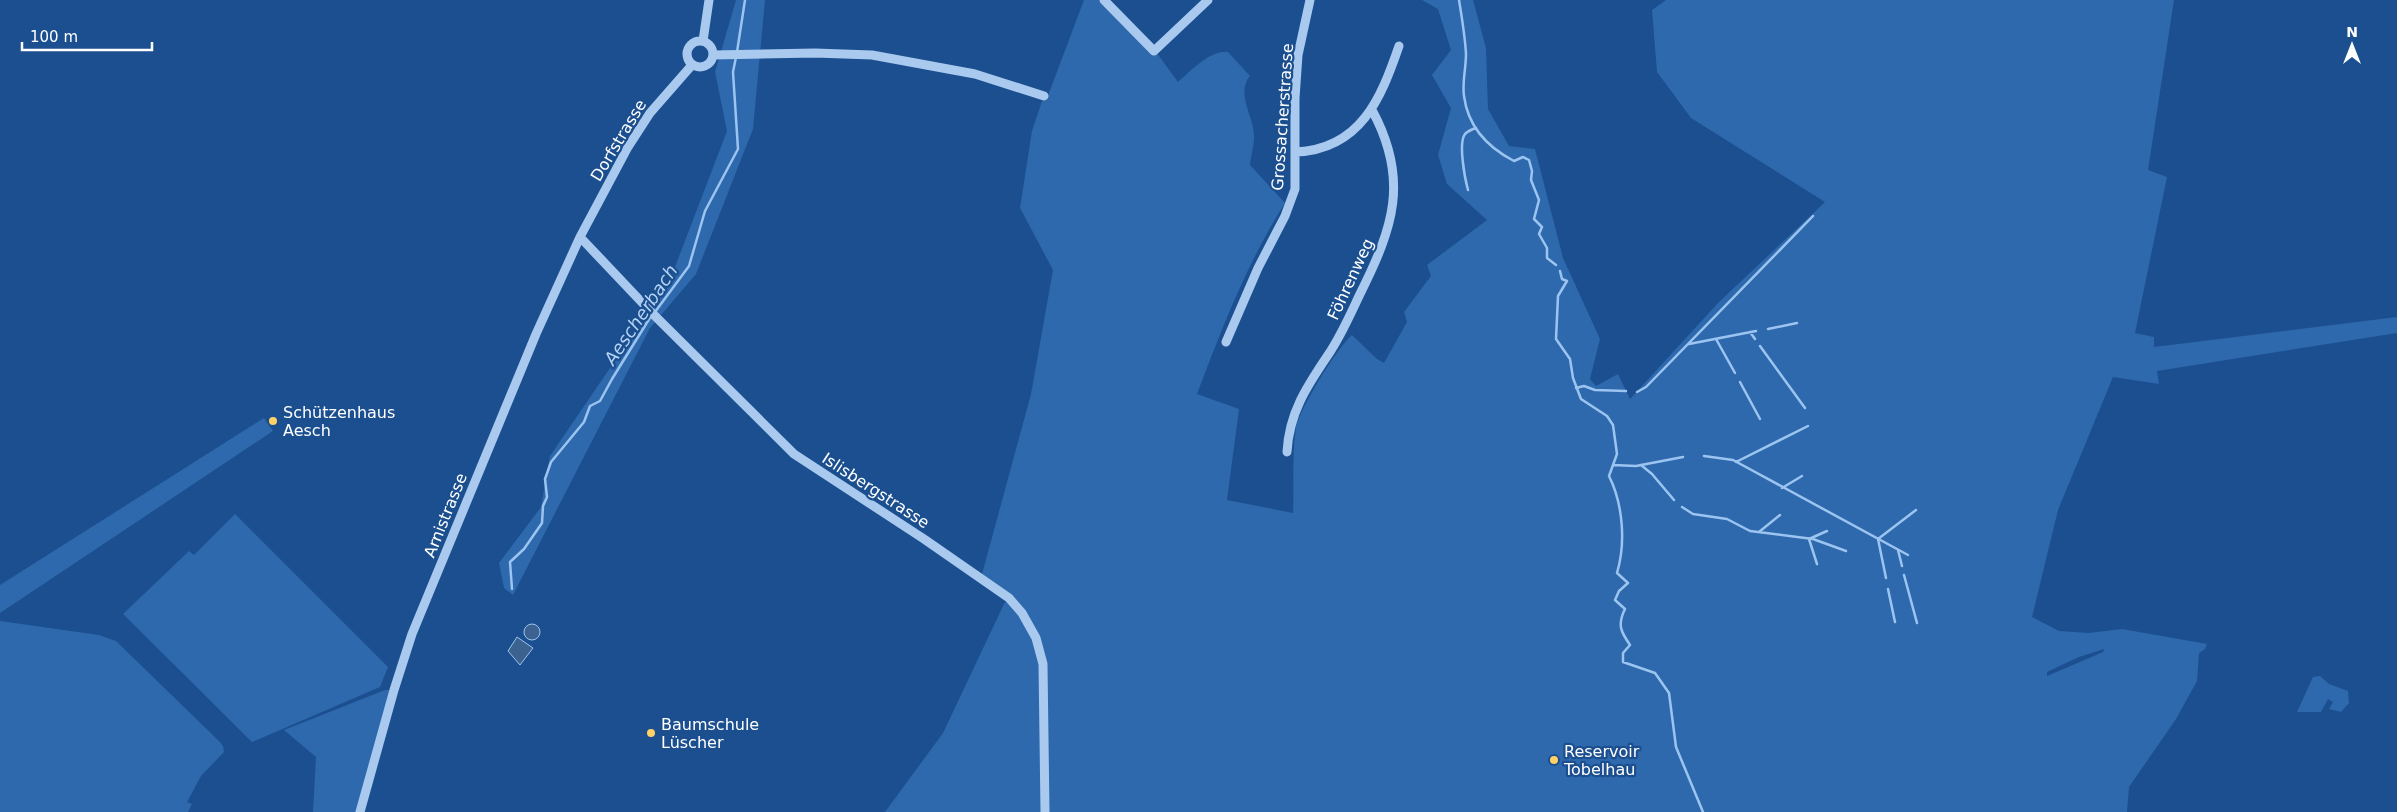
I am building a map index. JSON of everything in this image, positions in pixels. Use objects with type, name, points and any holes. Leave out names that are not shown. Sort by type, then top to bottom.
[{"type":"street","points":[[703,42],[709,0]]},
{"type":"street","points":[[1104,0],[1154,51],[1208,0]]},
{"type":"street","name":"Grossacherstrasse","points":[[1226,342],[1258,268],[1285,216],[1295,189],[1295,98],[1298,55],[1310,0]]},
{"type":"street","points":[[703,42],[709,45],[713,55],[707,66],[699,68],[692,65],[687,57],[688,49],[694,43],[703,42]]},
{"type":"street","points":[[1296,152],[1314,150],[1332,143],[1359,125],[1372,110],[1385,87],[1399,46]]},
{"type":"street","points":[[713,55],[740,56],[816,53],[872,55],[975,74],[1044,96]]},
{"type":"street","name":"Dorfstrasse","points":[[580,237],[612,176],[650,114],[692,65]]},
{"type":"street","name":"Föhrenweg","points":[[1287,452],[1288,432],[1299,401],[1343,328],[1380,254],[1389,228],[1394,204],[1393,175],[1389,148],[1372,110]]},
{"type":"street","name":"Islisbergstrasse","points":[[580,237],[651,312],[794,454],[924,539],[1002,593],[1022,613],[1036,638],[1043,664],[1045,812]]},
{"type":"street","name":"Arnistrasse","points":[[360,812],[412,634],[517,379],[580,237]]},
{"type":"shaded area","points":[[736,0],[765,0],[753,129],[696,274],[650,328],[513,595],[504,588],[499,563],[541,507],[550,456],[670,280],[727,131],[715,72]]},
{"type":"shaded area","points":[[1084,0],[1109,0],[1148,41],[1178,82],[1201,62],[1221,52],[1228,52],[1250,76],[1244,90],[1254,130],[1250,165],[1285,203],[1247,272],[1197,394],[1239,409],[1227,500],[1293,513],[1296,428],[1304,407],[1337,352],[1352,335],[1377,359],[1384,363],[1407,322],[1404,312],[1431,276],[1427,265],[1487,220],[1447,184],[1438,155],[1451,108],[1432,75],[1451,50],[1438,9],[1422,0],[1473,0],[1486,48],[1488,109],[1509,146],[1535,149],[1563,258],[1600,339],[1590,379],[1596,386],[1618,374],[1630,399],[1718,303],[1825,202],[1691,118],[1657,72],[1652,10],[1666,0],[2174,0],[2148,170],[2167,177],[2135,333],[2154,337],[2154,347],[2397,317],[2397,333],[2157,371],[2159,384],[2113,377],[2058,510],[2032,617],[2059,631],[2089,633],[2122,629],[2207,644],[2205,649],[2199,653],[2197,681],[2176,719],[2129,787],[2127,812],[885,812],[943,733],[1004,604],[1009,598],[981,578],[1031,394],[1053,270],[1020,208],[1032,131],[1042,101],[1046,101]],"holes":[[[2104,649],[2103,652],[2047,676],[2047,672],[2079,657]]]},
{"type":"shaded area","points":[[264,418],[273,431],[0,613],[0,585]]},
{"type":"shaded area","points":[[235,514],[388,667],[380,687],[252,742],[123,614],[189,551],[194,555]]},
{"type":"shaded area","points":[[0,621],[99,635],[116,641],[220,742],[224,752],[201,776],[187,802],[192,804],[188,812],[0,812]]},
{"type":"shaded area","points":[[532,624],[540,632],[532,640],[524,632]]},
{"type":"shaded area","points":[[517,637],[533,648],[520,665],[508,651]]},
{"type":"shaded area","points":[[2320,676],[2329,684],[2348,691],[2349,703],[2341,712],[2329,709],[2333,702],[2328,699],[2321,712],[2297,712],[2313,677]]},
{"type":"shaded area","points":[[385,690],[394,690],[360,812],[313,812],[316,757],[284,730]]},
{"type":"waterway","name":"Aescherbach","points":[[737,52],[745,0]]},
{"type":"waterway","points":[[1459,0],[1466,54],[1464,81],[1466,107],[1480,135],[1495,149],[1514,161],[1523,157],[1529,160],[1532,171],[1531,180],[1539,200],[1534,219],[1542,227],[1539,234],[1547,248],[1547,258],[1556,265]]},
{"type":"waterway","name":"Aescherbach","points":[[655,312],[689,266],[705,211],[738,149],[733,72],[736,57]]},
{"type":"waterway","points":[[1468,190],[1462,145],[1465,134],[1476,128]]},
{"type":"waterway","points":[[1637,392],[1646,387],[1813,216]]},
{"type":"waterway","points":[[1560,271],[1562,279],[1567,281],[1558,296],[1556,339],[1570,359],[1573,378],[1581,399],[1607,416],[1613,425],[1617,454],[1609,476],[1614,487],[1622,524],[1622,549],[1617,573],[1628,583],[1619,591],[1615,600],[1625,609],[1621,620],[1621,628],[1630,645],[1623,653],[1623,662],[1655,673],[1669,693],[1676,747],[1703,812]]},
{"type":"waterway","name":"Aescherbach","points":[[512,589],[510,562],[524,549],[542,523],[543,506],[547,497],[545,479],[551,462],[584,422],[590,406],[600,401],[651,316]]},
{"type":"waterway","points":[[1768,329],[1797,323]]},
{"type":"waterway","points":[[1689,344],[1756,331]]},
{"type":"waterway","points":[[1750,332],[1755,339]]},
{"type":"waterway","points":[[1716,339],[1735,373]]},
{"type":"waterway","points":[[1760,346],[1805,408]]},
{"type":"waterway","points":[[1740,382],[1760,419]]},
{"type":"waterway","points":[[1576,388],[1584,386],[1595,390],[1626,391]]},
{"type":"waterway","points":[[1736,462],[1808,426]]},
{"type":"waterway","points":[[1704,456],[1733,460],[1908,555]]},
{"type":"waterway","points":[[1613,465],[1636,466],[1683,457]]},
{"type":"waterway","points":[[1641,465],[1652,474],[1674,500]]},
{"type":"waterway","points":[[1782,488],[1802,476]]},
{"type":"waterway","points":[[1682,507],[1693,514],[1727,519],[1750,531],[1813,539],[1846,551]]},
{"type":"waterway","points":[[1886,578],[1878,539],[1916,510]]},
{"type":"waterway","points":[[1759,532],[1780,515]]},
{"type":"waterway","points":[[1817,564],[1809,539],[1827,531]]},
{"type":"waterway","points":[[1898,550],[1902,566]]},
{"type":"waterway","points":[[1904,575],[1917,623]]},
{"type":"waterway","points":[[1888,589],[1895,622]]},
{"type":"place","name":"Schützenhaus Aesch","points":[[273,421]]},
{"type":"place","name":"Baumschule Lüscher","points":[[651,733]]},
{"type":"place","name":"Reservoir Tobelhau","points":[[1554,760]]}]
